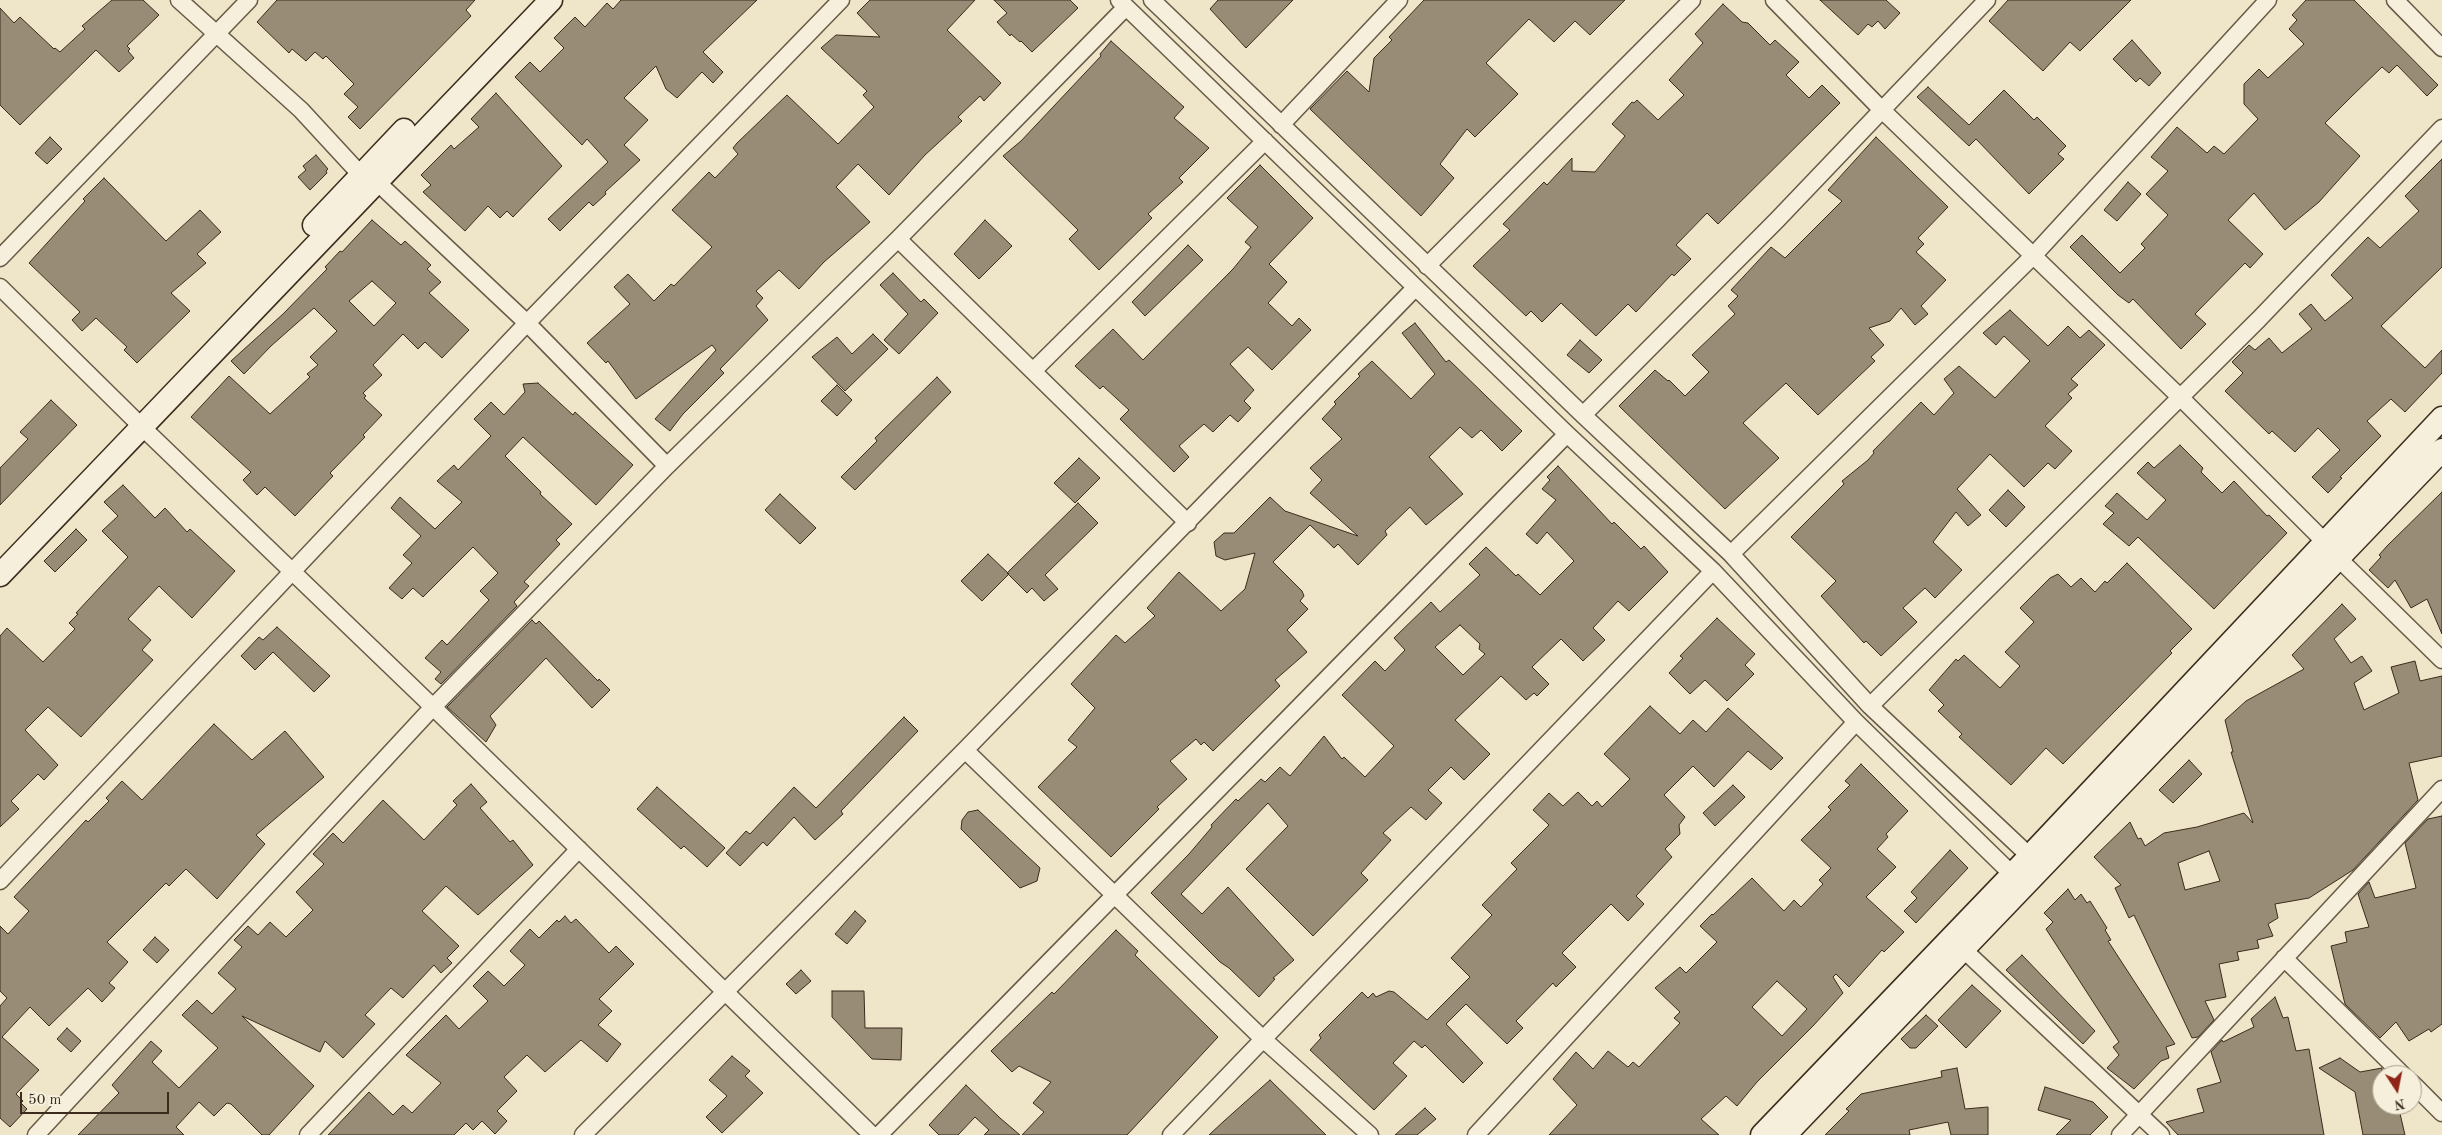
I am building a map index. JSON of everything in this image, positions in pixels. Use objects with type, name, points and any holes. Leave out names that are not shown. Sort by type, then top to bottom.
[{"type":"street","points":[[180,0],[301,110],[369,179],[527,323],[667,466]]},
{"type":"street","points":[[0,258],[249,0]]},
{"type":"street","points":[[0,575],[137,422],[369,179],[530,0]]},
{"type":"street","points":[[369,179],[551,0]]},
{"type":"street","points":[[0,881],[527,323],[841,0]]},
{"type":"street","points":[[1152,0],[1427,266],[1731,554],[1870,706],[2035,861]]},
{"type":"street","points":[[1280,125],[1399,0]]},
{"type":"street","points":[[1427,266],[1692,0]]},
{"type":"street","points":[[1774,0],[1882,110],[2181,398],[2324,541]]},
{"type":"street","points":[[1583,415],[1987,0]]},
{"type":"street","points":[[1731,554],[2033,256],[2268,0]]},
{"type":"street","points":[[2395,0],[2442,48]]},
{"type":"street","points":[[36,1135],[433,707],[667,466],[898,239],[1122,3],[1415,288],[1713,571],[1856,722],[2018,879]]},
{"type":"street","points":[[1870,706],[2181,398],[2442,128]]},
{"type":"street","points":[[1033,371],[1266,141]]},
{"type":"street","points":[[898,239],[1188,523]]},
{"type":"street","points":[[0,286],[137,422],[433,707],[872,1135]]},
{"type":"street","points":[[583,1135],[1188,523],[1415,288]]},
{"type":"street","points":[[1762,1135],[2018,879],[2324,541],[2442,418]]},
{"type":"street","points":[[0,556],[137,422]]},
{"type":"street","points":[[879,1135],[1567,434]]},
{"type":"street","points":[[2035,861],[2339,559],[2442,450]]},
{"type":"street","points":[[2339,559],[2442,660]]},
{"type":"street","points":[[1171,1135],[1713,571]]},
{"type":"street","points":[[1476,1135],[1856,722]]},
{"type":"street","points":[[965,750],[1263,1039],[1370,1135]]},
{"type":"street","points":[[2120,1135],[2442,789]]},
{"type":"street","points":[[308,1135],[579,849]]},
{"type":"street","points":[[1785,1135],[1964,950],[2018,879]]},
{"type":"street","points":[[1964,950],[2162,1135]]},
{"type":"street","points":[[2284,958],[2394,1065]]},
{"type":"street","points":[[2422,1093],[2442,1113]]},
{"type":"building","points":[[112,0],[143,0],[159,15],[127,46],[130,49],[128,51],[134,58],[119,72],[96,50],[20,125],[0,105],[0,8],[14,23],[20,17],[54,49],[60,52],[85,29],[82,26]]},
{"type":"building","points":[[277,0],[475,0],[466,10],[471,16],[360,129],[348,117],[358,107],[344,94],[354,84],[326,56],[323,59],[315,52],[306,61],[292,49],[289,53],[257,22]]},
{"type":"building","points":[[621,0],[757,0],[703,52],[723,72],[713,83],[702,72],[677,98],[666,89],[656,66],[624,98],[648,120],[624,145],[640,160],[605,192],[606,194],[593,206],[589,202],[560,231],[548,219],[608,162],[587,139],[582,145],[515,77],[530,62],[540,72],[564,48],[554,38],[575,17],[585,27],[607,3],[613,9]]},
{"type":"building","points":[[870,0],[975,0],[947,30],[1001,83],[984,101],[980,96],[958,117],[962,121],[925,155],[889,195],[858,164],[836,187],[870,222],[824,262],[799,289],[779,270],[756,291],[763,298],[756,306],[768,320],[720,369],[724,373],[683,414],[670,431],[655,419],[716,350],[712,345],[636,399],[608,361],[606,363],[587,343],[630,304],[614,287],[628,274],[654,301],[671,284],[674,286],[712,247],[672,210],[709,172],[715,178],[738,154],[733,148],[737,143],[787,95],[838,144],[874,107],[863,95],[867,91],[821,48],[836,35],[880,37],[857,13]]},
{"type":"building","points":[[994,0],[1070,0],[1078,8],[1032,52],[1021,41],[1011,34],[1010,36],[997,22],[1007,13]]},
{"type":"building","points":[[1218,0],[1293,0],[1246,48],[1210,9]]},
{"type":"building","points":[[1424,0],[1625,0],[1590,35],[1575,21],[1554,42],[1529,19],[1486,63],[1518,94],[1475,137],[1467,129],[1440,164],[1454,178],[1421,216],[1310,109],[1347,71],[1369,92],[1374,58],[1392,40],[1389,37]]},
{"type":"building","points":[[1820,0],[1886,0],[1900,13],[1885,29],[1878,21],[1872,27],[1868,24],[1858,35]]},
{"type":"building","points":[[2008,0],[2131,0],[2080,51],[2070,42],[2043,71],[1989,21]]},
{"type":"building","points":[[2306,0],[2354,0],[2438,85],[2427,96],[2397,65],[2389,73],[2382,67],[2325,123],[2360,156],[2319,202],[2285,230],[2254,193],[2228,220],[2263,254],[2250,268],[2245,263],[2195,314],[2206,324],[2181,349],[2133,299],[2129,303],[2118,295],[2070,247],[2082,235],[2120,273],[2145,248],[2141,244],[2168,215],[2146,194],[2168,171],[2151,157],[2177,127],[2207,153],[2214,146],[2224,154],[2258,119],[2244,104],[2244,84],[2259,69],[2268,78],[2304,44],[2289,29],[2297,20],[2292,15]]},
{"type":"building","points":[[1723,4],[1742,22],[1748,23],[1770,45],[1775,40],[1799,62],[1786,75],[1809,98],[1822,85],[1840,103],[1718,224],[1707,213],[1676,245],[1691,259],[1674,276],[1672,274],[1636,312],[1628,304],[1596,336],[1561,303],[1542,322],[1531,311],[1526,316],[1473,266],[1510,230],[1503,224],[1544,182],[1547,185],[1572,158],[1572,171],[1595,172],[1625,136],[1612,124],[1632,102],[1634,103],[1637,100],[1658,120],[1684,95],[1669,80],[1703,43],[1695,34]]},
{"type":"building","points":[[2132,40],[2161,73],[2149,86],[2140,78],[2136,82],[2113,59]]},
{"type":"building","points":[[1111,41],[1184,107],[1174,118],[1209,148],[1179,178],[1183,182],[1148,214],[1152,218],[1099,270],[1069,239],[1078,230],[1003,156],[1021,141],[1101,56],[1100,54]]},
{"type":"building","points":[[1928,87],[1969,125],[2004,90],[2034,120],[2037,117],[2066,146],[2058,154],[2064,159],[2029,194],[1976,139],[1969,146],[1917,97]]},
{"type":"building","points":[[496,93],[562,166],[513,217],[507,211],[500,218],[488,206],[465,231],[423,192],[431,185],[421,175],[451,145],[454,149],[479,127],[471,119]]},
{"type":"building","points":[[50,137],[62,149],[47,164],[35,153]]},
{"type":"building","points":[[1876,137],[1948,207],[1918,238],[1924,244],[1916,252],[1946,280],[1921,306],[1928,314],[1915,325],[1901,308],[1890,321],[1869,328],[1884,345],[1871,357],[1875,361],[1818,415],[1786,383],[1743,423],[1779,458],[1725,509],[1619,406],[1655,370],[1669,380],[1685,396],[1709,372],[1692,355],[1735,314],[1728,306],[1738,296],[1731,290],[1771,247],[1785,258],[1842,201],[1828,190]]},
{"type":"building","points":[[316,155],[328,169],[327,173],[310,190],[298,177],[306,170],[303,166]]},
{"type":"building","points":[[2442,159],[2442,267],[2381,326],[2425,368],[2442,350],[2442,373],[2405,412],[2391,399],[2367,421],[2381,436],[2340,477],[2342,478],[2328,493],[2312,477],[2340,450],[2318,428],[2295,452],[2272,431],[2269,434],[2225,391],[2243,373],[2232,362],[2249,345],[2255,350],[2269,338],[2282,353],[2312,329],[2299,314],[2311,304],[2325,321],[2353,298],[2331,275],[2368,237],[2380,248],[2419,211],[2405,196]]},
{"type":"building","points":[[1260,165],[1313,218],[1269,264],[1287,282],[1268,303],[1292,326],[1299,318],[1311,330],[1272,370],[1248,347],[1230,364],[1254,390],[1244,401],[1251,408],[1238,422],[1230,415],[1213,432],[1204,424],[1179,446],[1189,457],[1174,472],[1120,419],[1129,410],[1103,386],[1100,389],[1075,366],[1113,329],[1143,360],[1233,269],[1251,247],[1245,242],[1258,227],[1227,198]]},
{"type":"building","points":[[104,178],[166,241],[200,210],[221,232],[197,254],[206,263],[171,293],[190,311],[137,363],[124,350],[127,347],[96,318],[82,331],[72,320],[80,312],[29,263],[85,201],[83,199]]},
{"type":"building","points":[[2128,182],[2141,194],[2117,221],[2104,210]]},
{"type":"building","points":[[372,220],[401,245],[405,241],[431,265],[427,269],[441,282],[429,293],[469,330],[442,358],[425,342],[418,349],[403,334],[373,365],[382,375],[363,393],[366,396],[364,398],[382,415],[363,435],[365,437],[330,473],[333,476],[295,516],[265,487],[257,495],[243,480],[251,472],[191,417],[229,376],[270,414],[310,377],[307,374],[318,365],[310,357],[337,331],[314,308],[271,346],[244,374],[231,361],[283,314],[327,269],[325,267],[340,251],[342,252]],"holes":[[[372,281],[396,303],[374,326],[349,301]]]},
{"type":"building","points":[[985,220],[1012,246],[979,279],[954,254]]},
{"type":"building","points":[[1188,245],[1203,260],[1145,316],[1132,302]]},
{"type":"building","points":[[893,273],[921,302],[924,299],[938,313],[899,354],[884,340],[908,314],[880,285]]},
{"type":"building","points":[[2010,310],[2048,346],[2068,326],[2080,338],[2089,330],[2105,345],[2071,379],[2078,385],[2068,394],[2072,398],[2045,426],[2072,451],[2055,469],[2048,463],[2024,487],[1990,454],[1957,489],[1981,515],[1968,526],[1956,512],[1933,542],[1962,570],[1935,598],[1925,588],[1903,608],[1917,622],[1881,656],[1866,641],[1864,643],[1821,596],[1836,581],[1791,537],[1844,484],[1842,481],[1868,460],[1874,453],[1873,451],[1921,402],[1934,415],[1954,393],[1944,379],[1959,366],[1995,398],[2030,361],[2004,336],[1996,345],[1983,333]]},
{"type":"building","points":[[1415,323],[1446,362],[1449,360],[1522,431],[1502,451],[1481,430],[1472,438],[1460,427],[1429,457],[1463,494],[1426,525],[1410,507],[1385,531],[1387,535],[1358,565],[1338,544],[1334,548],[1310,525],[1273,562],[1302,591],[1304,596],[1300,601],[1308,609],[1287,630],[1307,652],[1275,680],[1280,686],[1213,751],[1204,742],[1201,745],[1196,739],[1170,761],[1187,779],[1157,807],[1159,809],[1111,857],[1038,787],[1077,747],[1068,740],[1095,708],[1071,684],[1116,635],[1125,643],[1155,616],[1147,608],[1179,572],[1221,611],[1245,589],[1255,553],[1225,560],[1216,556],[1214,542],[1224,533],[1234,533],[1270,497],[1285,511],[1358,536],[1310,493],[1322,480],[1310,468],[1342,439],[1322,419],[1336,404],[1334,402],[1360,376],[1358,374],[1372,361],[1411,399],[1435,374],[1402,333]]},
{"type":"building","points":[[873,334],[888,349],[845,391],[812,357],[837,337],[852,354]]},
{"type":"building","points":[[1580,340],[1602,360],[1589,373],[1567,355]]},
{"type":"building","points":[[937,377],[951,392],[855,490],[841,477],[877,441],[875,438]]},
{"type":"building","points":[[538,383],[573,415],[575,412],[633,465],[596,505],[523,437],[505,456],[541,492],[540,494],[572,524],[556,540],[560,544],[524,582],[529,586],[514,602],[517,606],[441,684],[435,679],[441,672],[425,658],[442,640],[447,645],[489,600],[480,591],[498,573],[473,547],[423,597],[413,588],[402,599],[389,588],[412,563],[403,555],[421,536],[391,508],[400,497],[435,529],[462,502],[437,481],[454,465],[458,470],[491,436],[474,419],[491,402],[504,415],[525,392],[523,384]]},
{"type":"building","points":[[837,385],[852,400],[837,416],[821,401]]},
{"type":"building","points":[[51,400],[77,425],[0,505],[0,468],[28,439],[20,432]]},
{"type":"building","points":[[2180,445],[2203,468],[2201,472],[2222,493],[2234,481],[2267,516],[2269,515],[2287,533],[2214,609],[2138,537],[2129,546],[2103,524],[2114,513],[2105,506],[2117,493],[2147,520],[2166,500],[2137,473],[2148,462],[2154,468]]},
{"type":"building","points":[[1079,458],[1100,478],[1075,503],[1054,483]]},
{"type":"building","points":[[1558,466],[1612,524],[1614,522],[1641,549],[1644,546],[1668,572],[1629,611],[1618,601],[1593,628],[1605,640],[1583,661],[1561,639],[1532,667],[1549,684],[1537,696],[1534,693],[1526,700],[1501,676],[1455,720],[1490,754],[1464,780],[1451,767],[1428,790],[1442,803],[1426,820],[1411,807],[1383,833],[1391,840],[1361,873],[1368,880],[1313,936],[1246,869],[1288,826],[1268,803],[1181,894],[1202,914],[1228,887],[1294,960],[1273,978],[1275,979],[1259,997],[1229,968],[1220,962],[1151,893],[1189,854],[1212,827],[1211,825],[1236,799],[1238,801],[1261,779],[1265,782],[1280,767],[1290,776],[1324,736],[1342,759],[1344,757],[1365,777],[1394,746],[1342,695],[1375,661],[1385,671],[1405,650],[1394,638],[1431,602],[1440,612],[1480,575],[1469,564],[1486,547],[1516,576],[1518,574],[1540,595],[1574,561],[1547,532],[1537,544],[1526,534],[1556,500],[1542,489],[1550,480],[1547,477]],"holes":[[[1460,625],[1480,644],[1479,649],[1485,654],[1463,675],[1435,647]]]},
{"type":"building","points":[[123,485],[155,518],[165,508],[187,532],[190,529],[235,571],[192,618],[159,586],[128,619],[151,640],[142,650],[153,660],[81,737],[48,707],[25,730],[58,765],[44,780],[38,774],[11,801],[19,809],[0,827],[0,636],[7,628],[43,662],[75,629],[69,623],[78,614],[76,613],[128,557],[102,531],[118,516],[104,502]]},
{"type":"building","points":[[2008,490],[2025,507],[2006,527],[1989,510]]},
{"type":"building","points":[[2442,492],[2442,634],[2427,599],[2411,608],[2395,580],[2388,588],[2369,570],[2381,557],[2379,555],[2387,546]]},
{"type":"building","points":[[780,494],[816,528],[800,544],[765,510]]},
{"type":"building","points":[[1078,503],[1098,523],[1045,575],[1058,589],[1044,601],[1032,588],[1027,593],[1007,573]]},
{"type":"building","points":[[76,529],[87,540],[55,572],[44,561]]},
{"type":"building","points":[[988,554],[1009,574],[982,601],[961,581]]},
{"type":"building","points":[[2127,563],[2192,629],[2170,651],[2172,653],[2063,764],[2046,748],[2011,785],[1959,737],[1962,734],[1938,711],[1944,705],[1929,690],[1956,659],[1958,661],[1964,655],[2000,688],[2020,666],[2005,652],[2034,622],[2020,608],[2050,578],[2058,574],[2071,587],[2081,578],[2095,592]]},
{"type":"building","points":[[2342,604],[2356,619],[2334,639],[2351,663],[2362,656],[2372,671],[2354,683],[2364,710],[2399,693],[2391,667],[2415,661],[2420,681],[2442,676],[2442,756],[2409,763],[2418,800],[2353,870],[2309,898],[2275,904],[2278,918],[2268,924],[2273,936],[2257,940],[2259,948],[2237,952],[2239,960],[2219,964],[2226,997],[2205,1001],[2214,1020],[2198,1037],[2192,1038],[2134,915],[2129,918],[2115,888],[2121,885],[2094,857],[2130,822],[2138,839],[2141,838],[2145,846],[2164,833],[2197,827],[2244,813],[2253,823],[2231,752],[2233,752],[2225,720],[2246,701],[2304,669],[2292,655]],"holes":[[[2209,851],[2220,881],[2185,890],[2178,863]]]},
{"type":"building","points":[[1717,618],[1755,654],[1745,665],[1754,674],[1727,701],[1705,680],[1690,694],[1669,673],[1683,658],[1680,656]]},
{"type":"building","points":[[532,620],[536,624],[539,621],[598,681],[599,679],[610,690],[592,708],[546,658],[490,716],[496,725],[486,742],[447,707]]},
{"type":"building","points":[[277,627],[330,676],[314,692],[273,652],[255,670],[241,656],[259,637],[263,640]]},
{"type":"building","points":[[1650,706],[1680,734],[1693,720],[1706,732],[1728,708],[1783,758],[1771,770],[1748,751],[1714,787],[1693,766],[1664,795],[1685,817],[1679,825],[1680,834],[1665,849],[1672,857],[1636,896],[1644,904],[1628,921],[1611,904],[1562,953],[1576,967],[1556,987],[1553,983],[1516,1021],[1523,1028],[1507,1044],[1466,1004],[1446,1024],[1483,1063],[1463,1083],[1425,1045],[1422,1048],[1414,1041],[1393,1063],[1407,1076],[1374,1110],[1310,1050],[1321,1038],[1319,1035],[1362,992],[1368,998],[1373,993],[1376,997],[1389,991],[1394,992],[1427,1020],[1470,977],[1451,958],[1492,915],[1482,905],[1517,869],[1511,863],[1549,825],[1533,810],[1549,793],[1563,806],[1578,792],[1592,806],[1597,801],[1602,807],[1630,779],[1604,754]]},
{"type":"building","points":[[904,717],[918,731],[841,811],[843,814],[815,840],[794,817],[767,846],[763,842],[740,866],[726,853],[746,831],[750,834],[794,787],[816,808]]},
{"type":"building","points":[[214,724],[252,760],[285,731],[324,777],[256,835],[265,844],[217,899],[186,869],[169,886],[166,883],[107,942],[128,962],[109,983],[115,988],[102,1002],[88,988],[49,1026],[30,1007],[2,1037],[39,1070],[16,1094],[23,1101],[21,1103],[27,1109],[10,1127],[0,1118],[0,1006],[7,998],[0,991],[0,926],[8,934],[29,911],[14,897],[86,820],[88,822],[109,801],[106,798],[122,781],[142,800]]},
{"type":"building","points":[[2189,760],[2202,774],[2173,803],[2159,790]]},
{"type":"building","points":[[1861,764],[1908,811],[1886,834],[1888,837],[1877,849],[1896,867],[1866,897],[1904,932],[1884,952],[1882,950],[1849,987],[1836,974],[1833,977],[1843,993],[1813,1026],[1757,1082],[1737,1106],[1726,1096],[1701,1119],[1719,1135],[1549,1135],[1577,1105],[1553,1079],[1576,1052],[1593,1069],[1608,1051],[1628,1067],[1633,1062],[1639,1067],[1680,1023],[1674,1018],[1680,1012],[1655,988],[1680,967],[1686,973],[1717,942],[1700,926],[1712,914],[1752,878],[1784,911],[1794,900],[1801,907],[1823,884],[1819,880],[1831,868],[1801,840],[1831,810],[1828,807],[1850,785],[1845,781]],"holes":[[[1777,981],[1807,1009],[1782,1036],[1752,1007]]]},
{"type":"building","points":[[471,784],[487,802],[480,808],[510,842],[513,840],[533,865],[478,915],[446,886],[422,911],[459,946],[447,958],[452,963],[441,973],[434,965],[403,998],[391,988],[365,1015],[375,1024],[343,1058],[325,1041],[320,1052],[242,1016],[314,1086],[269,1135],[262,1135],[231,1104],[227,1103],[214,1116],[199,1102],[176,1127],[184,1135],[78,1135],[119,1093],[112,1085],[151,1041],[162,1051],[152,1062],[179,1088],[218,1048],[182,1015],[197,1000],[212,1014],[236,989],[218,973],[242,947],[234,940],[248,926],[258,935],[270,922],[286,937],[313,910],[296,892],[324,864],[313,854],[333,833],[343,843],[383,800],[424,840],[457,805],[453,801]]},
{"type":"building","points":[[1733,785],[1745,797],[1715,826],[1703,813]]},
{"type":"building","points":[[657,787],[725,848],[707,867],[684,846],[681,849],[637,809]]},
{"type":"building","points":[[978,810],[1040,868],[1037,881],[1020,888],[961,829],[962,820],[968,812]]},
{"type":"building","points":[[2442,816],[2442,1024],[2431,1032],[2429,1029],[2409,1041],[2396,1022],[2380,1038],[2345,1004],[2331,946],[2347,942],[2345,932],[2369,927],[2358,894],[2369,882],[2375,898],[2416,888],[2405,843],[2428,819]]},
{"type":"building","points":[[1950,850],[1968,868],[1916,923],[1904,911],[1917,898],[1911,892]]},
{"type":"building","points":[[2068,889],[2075,900],[2081,894],[2087,903],[2090,901],[2107,928],[2105,930],[2111,940],[2108,941],[2175,1044],[2166,1047],[2169,1058],[2161,1061],[2134,1089],[2107,1068],[2119,1055],[2113,1047],[2119,1042],[2046,929],[2053,922],[2044,913]]},
{"type":"building","points":[[855,911],[866,921],[847,944],[835,934]]},
{"type":"building","points":[[565,916],[571,923],[576,919],[609,953],[616,946],[634,964],[599,999],[612,1011],[598,1025],[621,1044],[607,1062],[581,1040],[545,1072],[527,1055],[504,1077],[517,1091],[497,1111],[507,1121],[495,1134],[482,1121],[473,1130],[466,1123],[454,1135],[328,1135],[369,1092],[393,1115],[403,1105],[412,1113],[441,1083],[406,1055],[446,1015],[459,1029],[488,1001],[473,986],[488,971],[504,986],[525,965],[510,951],[530,929],[539,938],[557,920],[559,922]]},
{"type":"building","points":[[1116,930],[1138,951],[1135,955],[1218,1037],[1127,1135],[1022,1135],[1044,1112],[1033,1103],[1051,1082],[1019,1066],[1012,1072],[991,1051],[1052,992],[1054,994]]},
{"type":"building","points":[[155,937],[169,950],[157,963],[143,950]]},
{"type":"building","points":[[2022,955],[2095,1031],[2083,1044],[2006,970]]},
{"type":"building","points":[[801,970],[811,981],[796,994],[786,984]]},
{"type":"building","points":[[1972,985],[2001,1011],[1966,1048],[1938,1020]]},
{"type":"building","points":[[832,991],[864,991],[865,1028],[902,1028],[901,1060],[872,1059],[832,1017]]},
{"type":"building","points":[[2275,997],[2283,1018],[2288,1017],[2296,1051],[2309,1049],[2324,1135],[2178,1135],[2166,1122],[2204,1112],[2197,1089],[2221,1082],[2211,1052],[2222,1040],[2223,1042],[2254,1027],[2251,1019]]},
{"type":"building","points":[[1926,1015],[1938,1026],[1916,1048],[1910,1048],[1901,1039]]},
{"type":"building","points":[[67,1028],[81,1041],[71,1052],[57,1039]]},
{"type":"building","points":[[732,1056],[750,1071],[745,1076],[763,1093],[722,1133],[706,1117],[727,1096],[709,1080]]},
{"type":"building","points":[[2340,1058],[2360,1072],[2372,1070],[2372,1115],[2400,1115],[2405,1135],[2363,1135],[2355,1092],[2319,1068]]},
{"type":"building","points":[[1957,1068],[1965,1109],[1988,1107],[1988,1135],[1951,1135],[1948,1122],[1909,1130],[1910,1135],[1825,1135],[1849,1111],[1846,1109],[1861,1094],[1942,1077],[1941,1071]]},
{"type":"building","points":[[1270,1080],[1326,1135],[1209,1135],[1224,1121]]},
{"type":"building","points":[[966,1085],[1020,1135],[984,1135],[989,1130],[975,1117],[958,1135],[939,1135],[929,1125]]},
{"type":"building","points":[[2045,1087],[2093,1102],[2108,1117],[2090,1135],[2056,1135],[2071,1120],[2038,1110]]},
{"type":"building","points":[[1425,1108],[1436,1119],[1417,1135],[1395,1135]]}]
